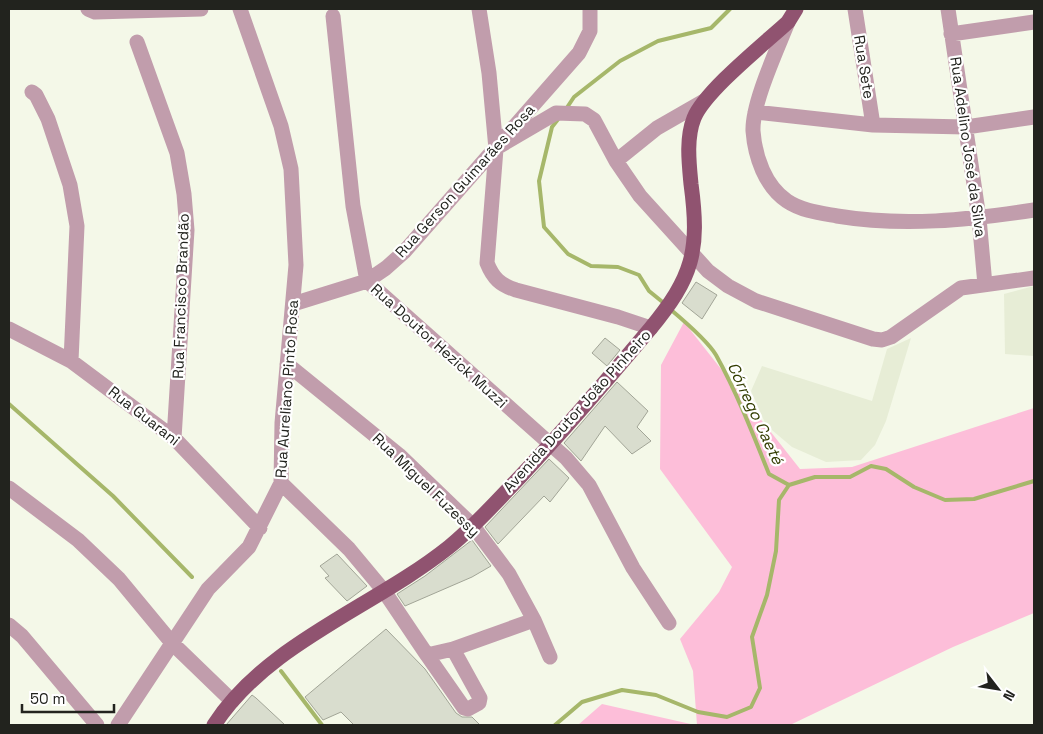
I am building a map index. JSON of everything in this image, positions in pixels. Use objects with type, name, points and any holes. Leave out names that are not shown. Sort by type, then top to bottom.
[{"type":"main road","name":"Avenida Doutor João Pinheiro","points":[[214,725],[232,701],[274,661],[384,591],[447,548],[473,526],[550,444],[652,326],[674,298],[687,275],[694,255],[695,212],[689,164],[690,138],[694,118],[704,101],[788,22],[796,9]]},
{"type":"street","points":[[88,9],[95,12],[201,9]]},
{"type":"street","name":"Rua Aureliano Pinto Rosa","points":[[118,725],[208,589],[249,547],[281,483],[282,423],[296,265],[290,169],[281,126],[240,9]]},
{"type":"street","points":[[479,9],[489,73],[497,148],[487,263],[492,275],[503,286],[652,326]]},
{"type":"street","name":"Rua Gerson Guimarães Rosa","points":[[293,304],[367,281],[404,252],[497,148],[585,44],[590,31],[590,9]]},
{"type":"street","name":"Rua Sete","points":[[856,9],[873,125]]},
{"type":"street","name":"Rua Adelino José da Silva","points":[[948,9],[979,218],[985,285]]},
{"type":"street","name":"Rua Doutor Hezick Muzzi","points":[[333,16],[353,206],[367,281],[550,444],[589,485],[633,568],[669,623]]},
{"type":"street","points":[[788,22],[755,112],[753,131],[767,182],[788,202],[810,211],[898,223],[929,223],[1034,210]]},
{"type":"street","points":[[952,34],[1034,22]]},
{"type":"street","name":"Rua Francisco Brandão","points":[[137,42],[177,154],[184,194],[187,230],[174,438]]},
{"type":"street","points":[[32,92],[36,95],[48,119],[70,185],[77,226],[71,361]]},
{"type":"street","points":[[616,161],[657,128],[704,101]]},
{"type":"street","points":[[497,148],[559,112],[585,114],[594,120],[616,161],[640,196],[708,271],[728,286],[756,301],[874,340],[890,337],[954,292],[985,285],[1034,278]]},
{"type":"street","points":[[755,112],[873,125],[966,127],[1034,117]]},
{"type":"street","name":"Rua Guarani","points":[[9,329],[71,361],[174,438],[260,528]]},
{"type":"street","name":"Rua Miguel Fuzessy","points":[[287,364],[399,455],[473,526],[509,574],[534,620],[550,657]]},
{"type":"street","points":[[281,483],[349,548],[384,591],[464,708],[470,708],[479,703],[480,698],[456,655]]},
{"type":"street","points":[[9,488],[78,540],[119,579],[172,643],[232,701]]},
{"type":"street","points":[[438,670],[456,655],[534,620]]},
{"type":"street","points":[[9,625],[22,636],[97,725]]},
{"type":"street","points":[[427,654],[456,655]]},
{"type":"shaded area","points":[[1034,286],[1034,356],[1005,354],[1004,294]]},
{"type":"shaded area","points":[[684,322],[800,469],[852,467],[1034,408],[1034,613],[953,647],[790,725],[697,725],[693,671],[680,639],[719,592],[732,567],[660,469],[661,365]]},
{"type":"shaded area","points":[[911,338],[886,421],[875,445],[861,460],[826,462],[792,447],[766,425],[751,391],[762,366],[872,401],[887,349]]},
{"type":"shaded area","points":[[602,704],[695,725],[578,725]]},
{"type":"building","points":[[696,282],[717,295],[702,319],[682,303]]},
{"type":"building","points":[[605,338],[620,350],[607,366],[592,353]]},
{"type":"building","points":[[617,382],[648,411],[637,427],[651,441],[632,454],[605,426],[581,461],[564,443]]},
{"type":"building","points":[[549,459],[569,478],[550,502],[544,496],[498,544],[485,527]]},
{"type":"building","points":[[472,540],[491,566],[472,577],[405,606],[397,594],[425,576]]},
{"type":"building","points":[[337,554],[367,586],[347,601],[325,578],[329,576],[320,566]]},
{"type":"building","points":[[386,629],[425,669],[456,713],[462,717],[472,717],[480,725],[354,725],[341,712],[323,720],[305,697]]},
{"type":"building","points":[[252,695],[256,698],[285,725],[226,725]]},
{"type":"waterway","name":"Córrego Caeté","points":[[566,109],[574,97],[620,61],[658,41],[711,28],[730,9]]},
{"type":"waterway","name":"Córrego Caeté","points":[[559,118],[552,127],[539,181],[544,227],[568,254],[591,266],[618,267],[639,275],[649,291],[665,304]]},
{"type":"waterway","name":"Córrego Caeté","points":[[670,309],[688,324],[712,349],[738,399],[769,474],[789,485],[815,477],[850,477],[871,466],[886,469],[914,487],[945,500],[974,499],[1034,481]]},
{"type":"waterway","points":[[9,404],[113,496],[192,577]]},
{"type":"waterway","points":[[555,725],[582,702],[622,690],[656,695],[698,712],[727,717],[751,707],[760,688],[752,637],[767,595],[776,551],[779,500],[789,485]]},
{"type":"waterway","points":[[281,671],[322,725]]}]
